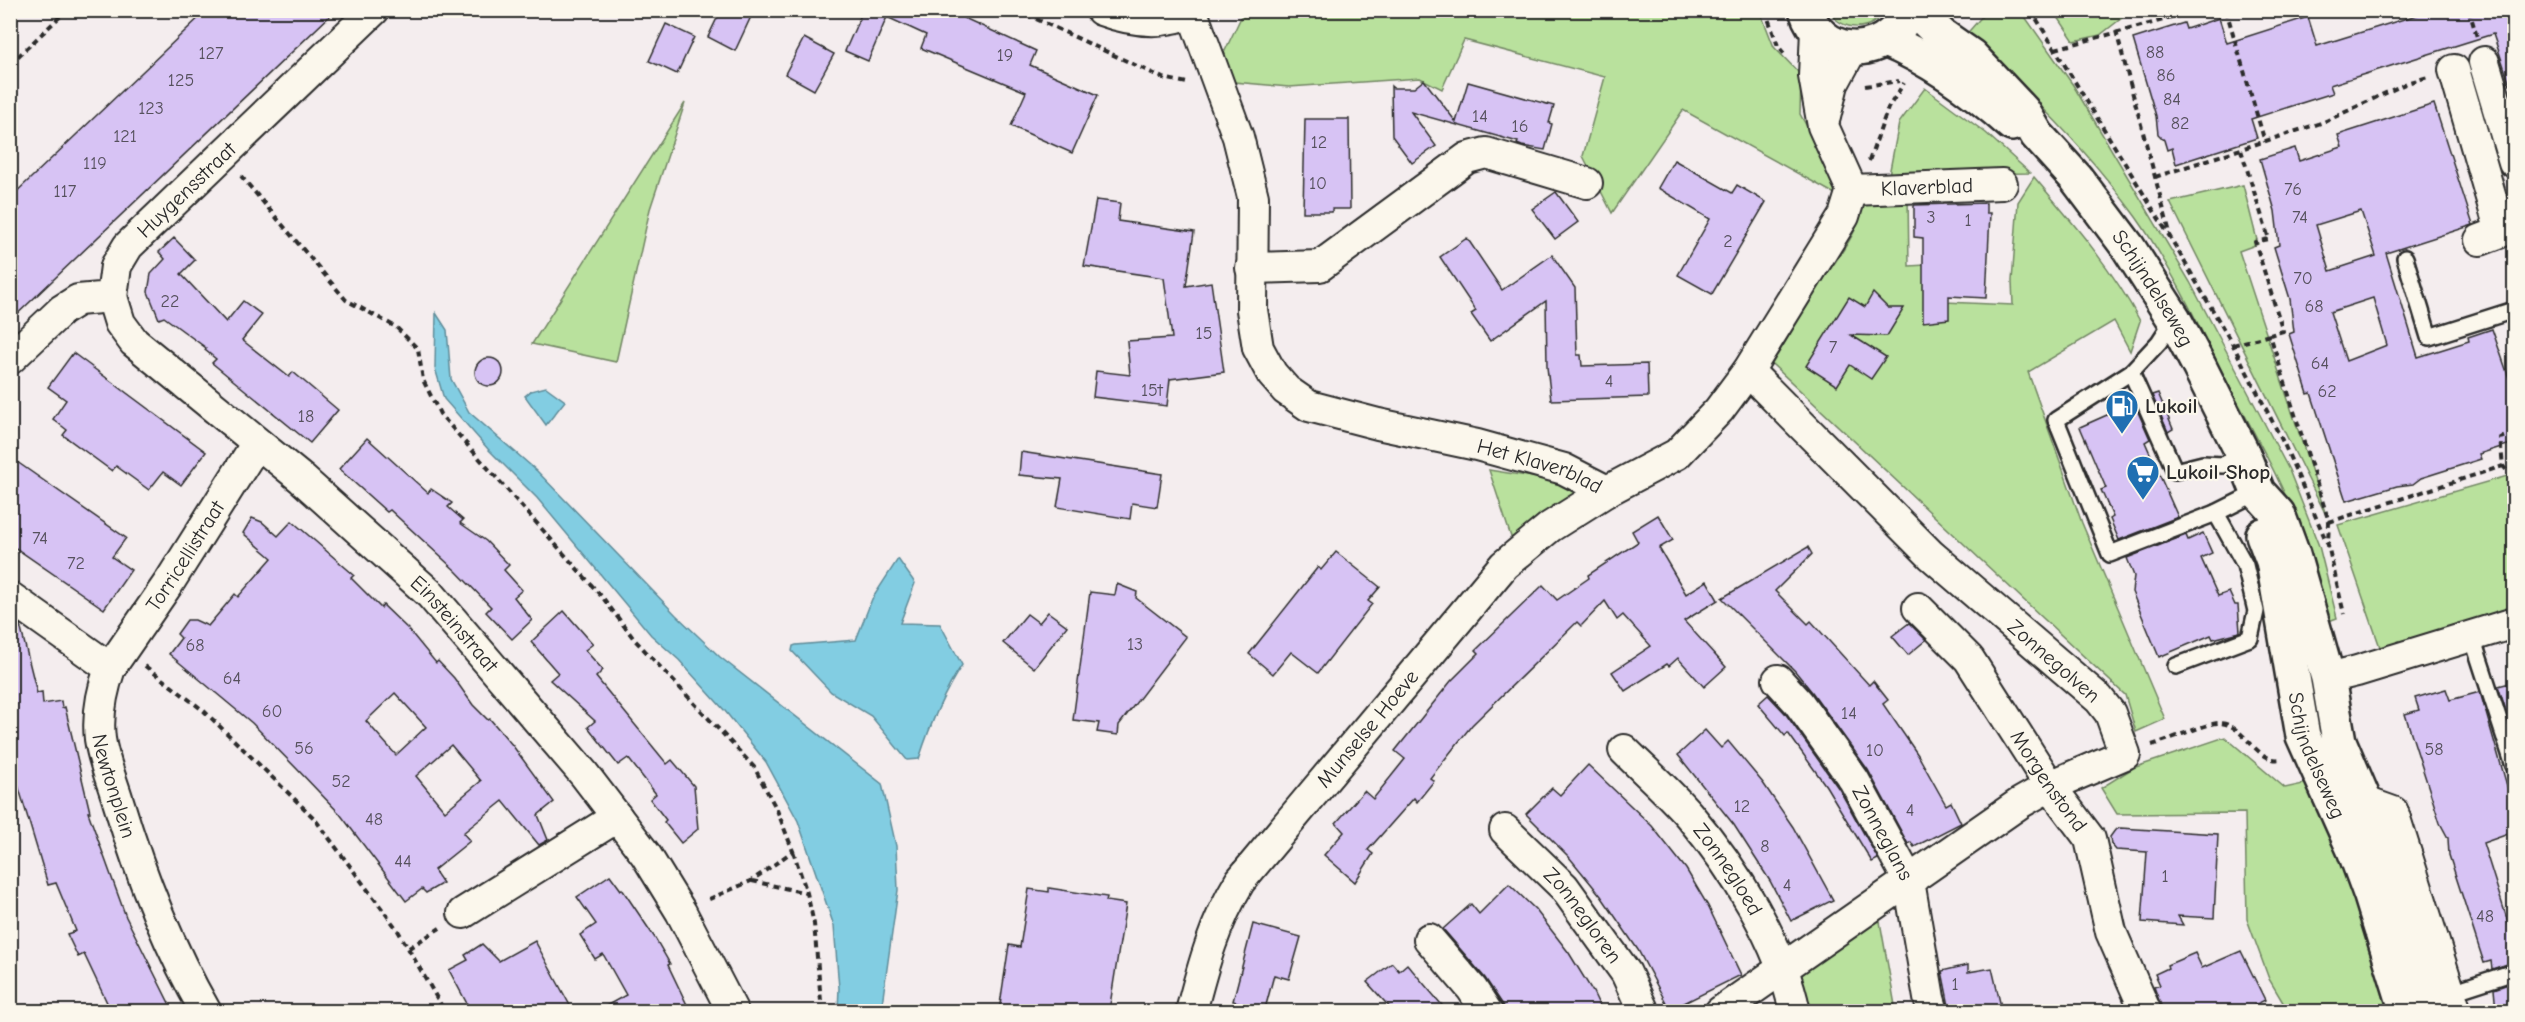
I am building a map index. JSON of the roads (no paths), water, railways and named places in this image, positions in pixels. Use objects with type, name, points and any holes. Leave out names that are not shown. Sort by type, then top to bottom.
[{"type":"main road","points":[[1811,20],[1833,43],[1852,49],[1864,48],[1885,40],[1901,24],[1907,10]]},
{"type":"main road","name":"Schijndelseweg","points":[[1915,10],[1941,34],[1971,56],[2024,111],[2037,135],[2076,178],[2128,246],[2174,319],[2243,454],[2258,492],[2259,523],[2273,561],[2303,736],[2358,859],[2407,1011]]},
{"type":"main road","name":"Schijndelseweg","points":[[1885,40],[1925,60],[1992,106],[2017,129],[2037,135]]},
{"type":"main road","name":"Schijndelseweg","points":[[2258,492],[2278,514],[2286,535],[2328,678],[2339,741],[2446,1005]]},
{"type":"main road","points":[[2285,637],[2300,652],[2308,677],[2315,680],[2328,678]]},
{"type":"street","name":"Huygensstraat","points":[[112,297],[116,266],[128,246],[374,10]]},
{"type":"street","name":"Het Klaverblad","points":[[1101,10],[1125,19],[1160,21],[1193,11],[1238,137],[1253,197],[1252,310],[1258,348],[1272,374],[1286,390],[1309,406],[1378,424],[1477,445],[1564,469],[1607,491],[1677,454],[1719,410],[1748,371],[1844,216],[1852,190]]},
{"type":"street","points":[[1811,20],[1815,76],[1823,126],[1852,190]]},
{"type":"street","points":[[1823,126],[1833,84],[1852,49]]},
{"type":"street","points":[[2484,62],[2514,162]]},
{"type":"street","points":[[2454,70],[2501,232],[2480,240]]},
{"type":"street","points":[[1251,268],[1320,266],[1467,158],[1486,153],[1587,183]]},
{"type":"street","points":[[2486,181],[2514,172]]},
{"type":"street","name":"Klaverblad","points":[[1852,190],[2002,184]]},
{"type":"street","points":[[10,359],[62,310],[78,300],[112,297]]},
{"type":"street","name":"Einsteinstraat","points":[[112,297],[120,323],[134,342],[302,479],[430,594],[531,711],[646,855],[681,912],[733,1011]]},
{"type":"street","name":"Zonnegolven","points":[[1748,371],[1931,555],[2099,699],[2110,713],[2125,754],[2050,786]]},
{"type":"street","name":"Torricellistraat","points":[[117,658],[257,443]]},
{"type":"street","name":"Munselse Hoeve","points":[[1191,1011],[1212,936],[1224,907],[1256,860],[1504,565],[1550,527],[1607,491]]},
{"type":"street","points":[[10,597],[117,658]]},
{"type":"street","name":"Morgenstond","points":[[1918,608],[1969,659],[2050,786],[2090,839],[2111,932],[2146,1011]]},
{"type":"street","points":[[2328,678],[2514,623]]},
{"type":"street","name":"Newtonplein","points":[[117,658],[102,690],[99,716],[100,741],[129,838],[156,909],[176,955],[206,1011]]},
{"type":"street","name":"Zonneglans","points":[[1778,680],[1809,717],[1854,780],[1909,881],[1933,1011]]},
{"type":"street","name":"Zonnegloed","points":[[1624,750],[1688,814],[1739,880],[1783,968],[1796,1011]]},
{"type":"street","points":[[1720,1011],[2020,803],[2050,786]]},
{"type":"street","points":[[463,913],[616,817]]},
{"type":"street","name":"Zonnegloren","points":[[1505,830],[1564,887],[1626,973],[1644,1011]]},
{"type":"street","points":[[1429,939],[1472,989],[1487,1011]]},
{"type":"lane","points":[[2404,258],[2429,337],[2514,310]]},
{"type":"lane","points":[[2174,319],[2159,342],[2131,372],[2056,420],[2110,554],[2216,513],[2258,492]]},
{"type":"lane","points":[[2131,372],[2175,471],[2204,464],[2223,465],[2243,454]]},
{"type":"lane","points":[[2176,666],[2250,638],[2256,610],[2245,565],[2216,513]]},
{"type":"lane","points":[[2472,637],[2514,766]]},
{"type":"lane","points":[[2446,1005],[2514,972]]},
{"type":"water","points":[[436,313],[447,330],[451,379],[469,412],[537,471],[676,615],[720,657],[882,784],[896,846],[898,890],[881,1011],[838,1011],[839,988],[834,926],[798,821],[766,762],[725,711],[679,660],[651,635],[537,498],[488,449],[444,399],[435,368]]},
{"type":"water","points":[[546,387],[565,401],[546,425],[525,396],[531,391]]},
{"type":"water","points":[[898,559],[915,583],[900,623],[940,624],[962,665],[937,710],[919,759],[907,760],[871,716],[831,692],[792,651],[793,646],[796,645],[856,640],[872,599]]},
{"type":"place","name":"Lukoil","points":[[2122,435]]},
{"type":"place","name":"Lukoil Shop","points":[[2143,501]]}]
